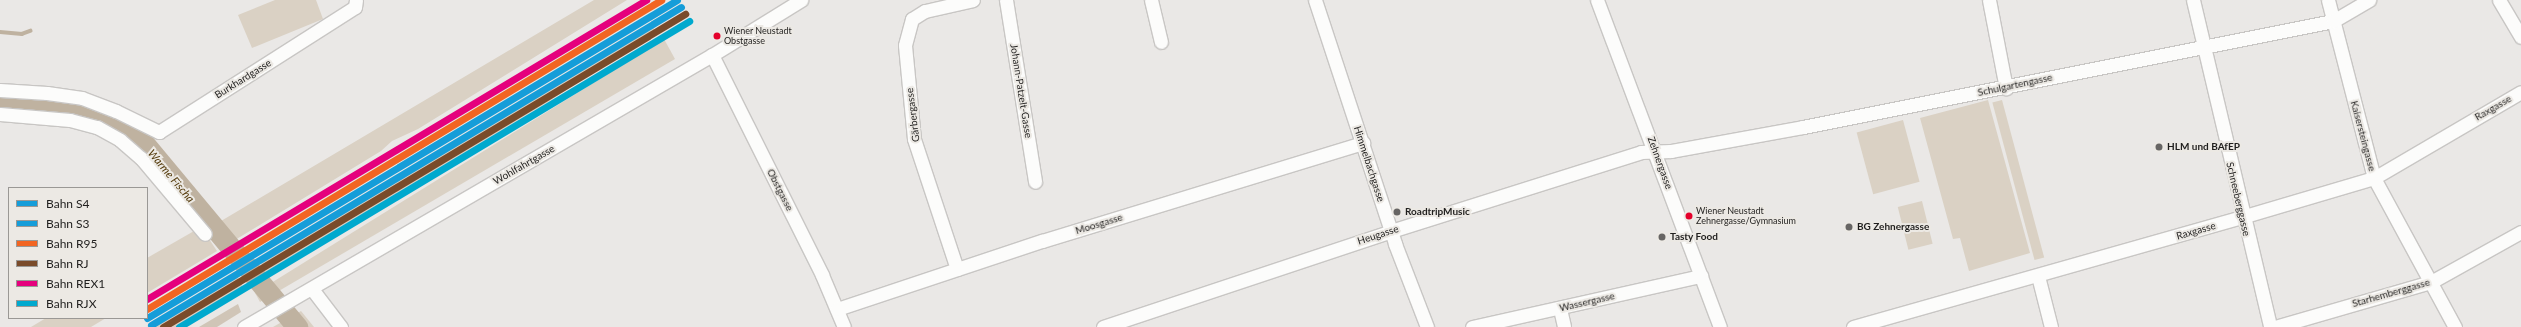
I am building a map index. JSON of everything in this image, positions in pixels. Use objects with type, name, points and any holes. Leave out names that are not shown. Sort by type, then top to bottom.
[{"type":"street","name":"Burkhardgasse","points":[[0,90],[82,98],[122,114],[159,132],[355,7],[356,0]]},
{"type":"street","name":"Wohlfahrtgasse","points":[[244,327],[312,289],[712,55],[801,0]]},
{"type":"street","name":"Gärbergasse","points":[[957,269],[914,138],[906,45],[912,19],[925,11],[973,0]]},
{"type":"street","name":"Johann-Patzelt-Gasse","points":[[1006,0],[1035,182]]},
{"type":"street","points":[[1151,0],[1161,42]]},
{"type":"street","name":"Himmelbachgasse","points":[[1314,0],[1391,230],[1427,327]]},
{"type":"street","name":"Zehnergasse","points":[[1597,0],[1656,152],[1720,327]]},
{"type":"street","points":[[1989,0],[2006,88]]},
{"type":"street","name":"Schneeberggasse","points":[[2192,0],[2204,46],[2242,217],[2270,327]]},
{"type":"street","name":"Kaisersteingasse","points":[[2328,0],[2332,21],[2374,178],[2455,327]]},
{"type":"street","name":"Schulgartengasse","points":[[1656,152],[2006,88],[2204,46],[2332,21],[2369,0]]},
{"type":"street","points":[[2499,0],[2521,37]]},
{"type":"street","name":"Obstgasse","points":[[712,55],[822,275],[844,327]]},
{"type":"street","name":"Raxgasse","points":[[1853,327],[2038,276],[2374,178],[2521,92]]},
{"type":"street","points":[[0,114],[70,120],[97,127],[120,140],[141,158],[205,234]]},
{"type":"street","name":"Moosgasse","points":[[836,309],[957,269],[1363,143]]},
{"type":"street","name":"Heugasse","points":[[1103,327],[1391,230],[1641,152],[1656,152]]},
{"type":"street","name":"Starhemberggasse","points":[[2275,327],[2431,282],[2521,232]]},
{"type":"street","name":"Wassergasse","points":[[1472,327],[1560,309],[1701,276]]},
{"type":"street","points":[[2038,276],[2051,327]]},
{"type":"street","points":[[312,289],[341,327]]},
{"type":"street","points":[[1560,309],[1564,327]]},
{"type":"shaded area","points":[[275,0],[316,0],[323,19],[252,48],[238,15]]},
{"type":"shaded area","points":[[594,0],[627,0],[418,129],[392,141],[381,151],[230,243],[221,221]]},
{"type":"shaded area","points":[[652,23],[655,32],[548,102],[264,273],[260,258],[406,174],[435,153]]},
{"type":"shaded area","points":[[664,39],[675,59],[260,302],[255,293]]},
{"type":"shaded area","points":[[1988,100],[2030,253],[1969,271],[1960,238],[1953,239],[1920,118]]},
{"type":"shaded area","points":[[2002,100],[2044,257],[2035,260],[1992,103]]},
{"type":"shaded area","points":[[1903,120],[1920,182],[1873,194],[1857,132]]},
{"type":"shaded area","points":[[1922,201],[1933,244],[1908,250],[1898,207]]},
{"type":"shaded area","points":[[201,227],[217,251],[148,292],[148,257]]},
{"type":"shaded area","points":[[235,273],[243,287],[178,327],[147,327]]},
{"type":"shaded area","points":[[238,304],[241,312],[217,327],[199,327]]},
{"type":"shaded area","points":[[301,311],[314,327],[273,327]]},
{"type":"shaded area","points":[[44,319],[104,319],[91,327],[31,327]]},
{"type":"waterway","points":[[0,32],[22,34],[30,31]]},
{"type":"waterway","name":"Warme Fischa","points":[[0,101],[77,107],[115,121],[138,136],[297,327]]},
{"type":"rail line","name":"REX1","points":[[148,298],[646,0]]},
{"type":"rail line","name":"R95","points":[[148,308],[661,0]]},
{"type":"rail line","name":"S4","points":[[148,317],[677,0]]},
{"type":"rail line","name":"S3","points":[[151,325],[681,7]]},
{"type":"rail line","name":"RJ","points":[[163,327],[685,14]]},
{"type":"rail line","name":"RJX","points":[[179,327],[689,21]]},
{"type":"place","name":"Wiener Neustadt Obstgasse","points":[[717,36]]},
{"type":"place","name":"HLM und BAfEP","points":[[2159,147]]},
{"type":"place","name":"RoadtripMusic","points":[[1397,212]]},
{"type":"place","name":"Wiener Neustadt Zehnergasse/Gymnasium","points":[[1689,216]]},
{"type":"place","name":"BG Zehnergasse","points":[[1849,227]]},
{"type":"place","name":"Tasty Food","points":[[1662,237]]}]
